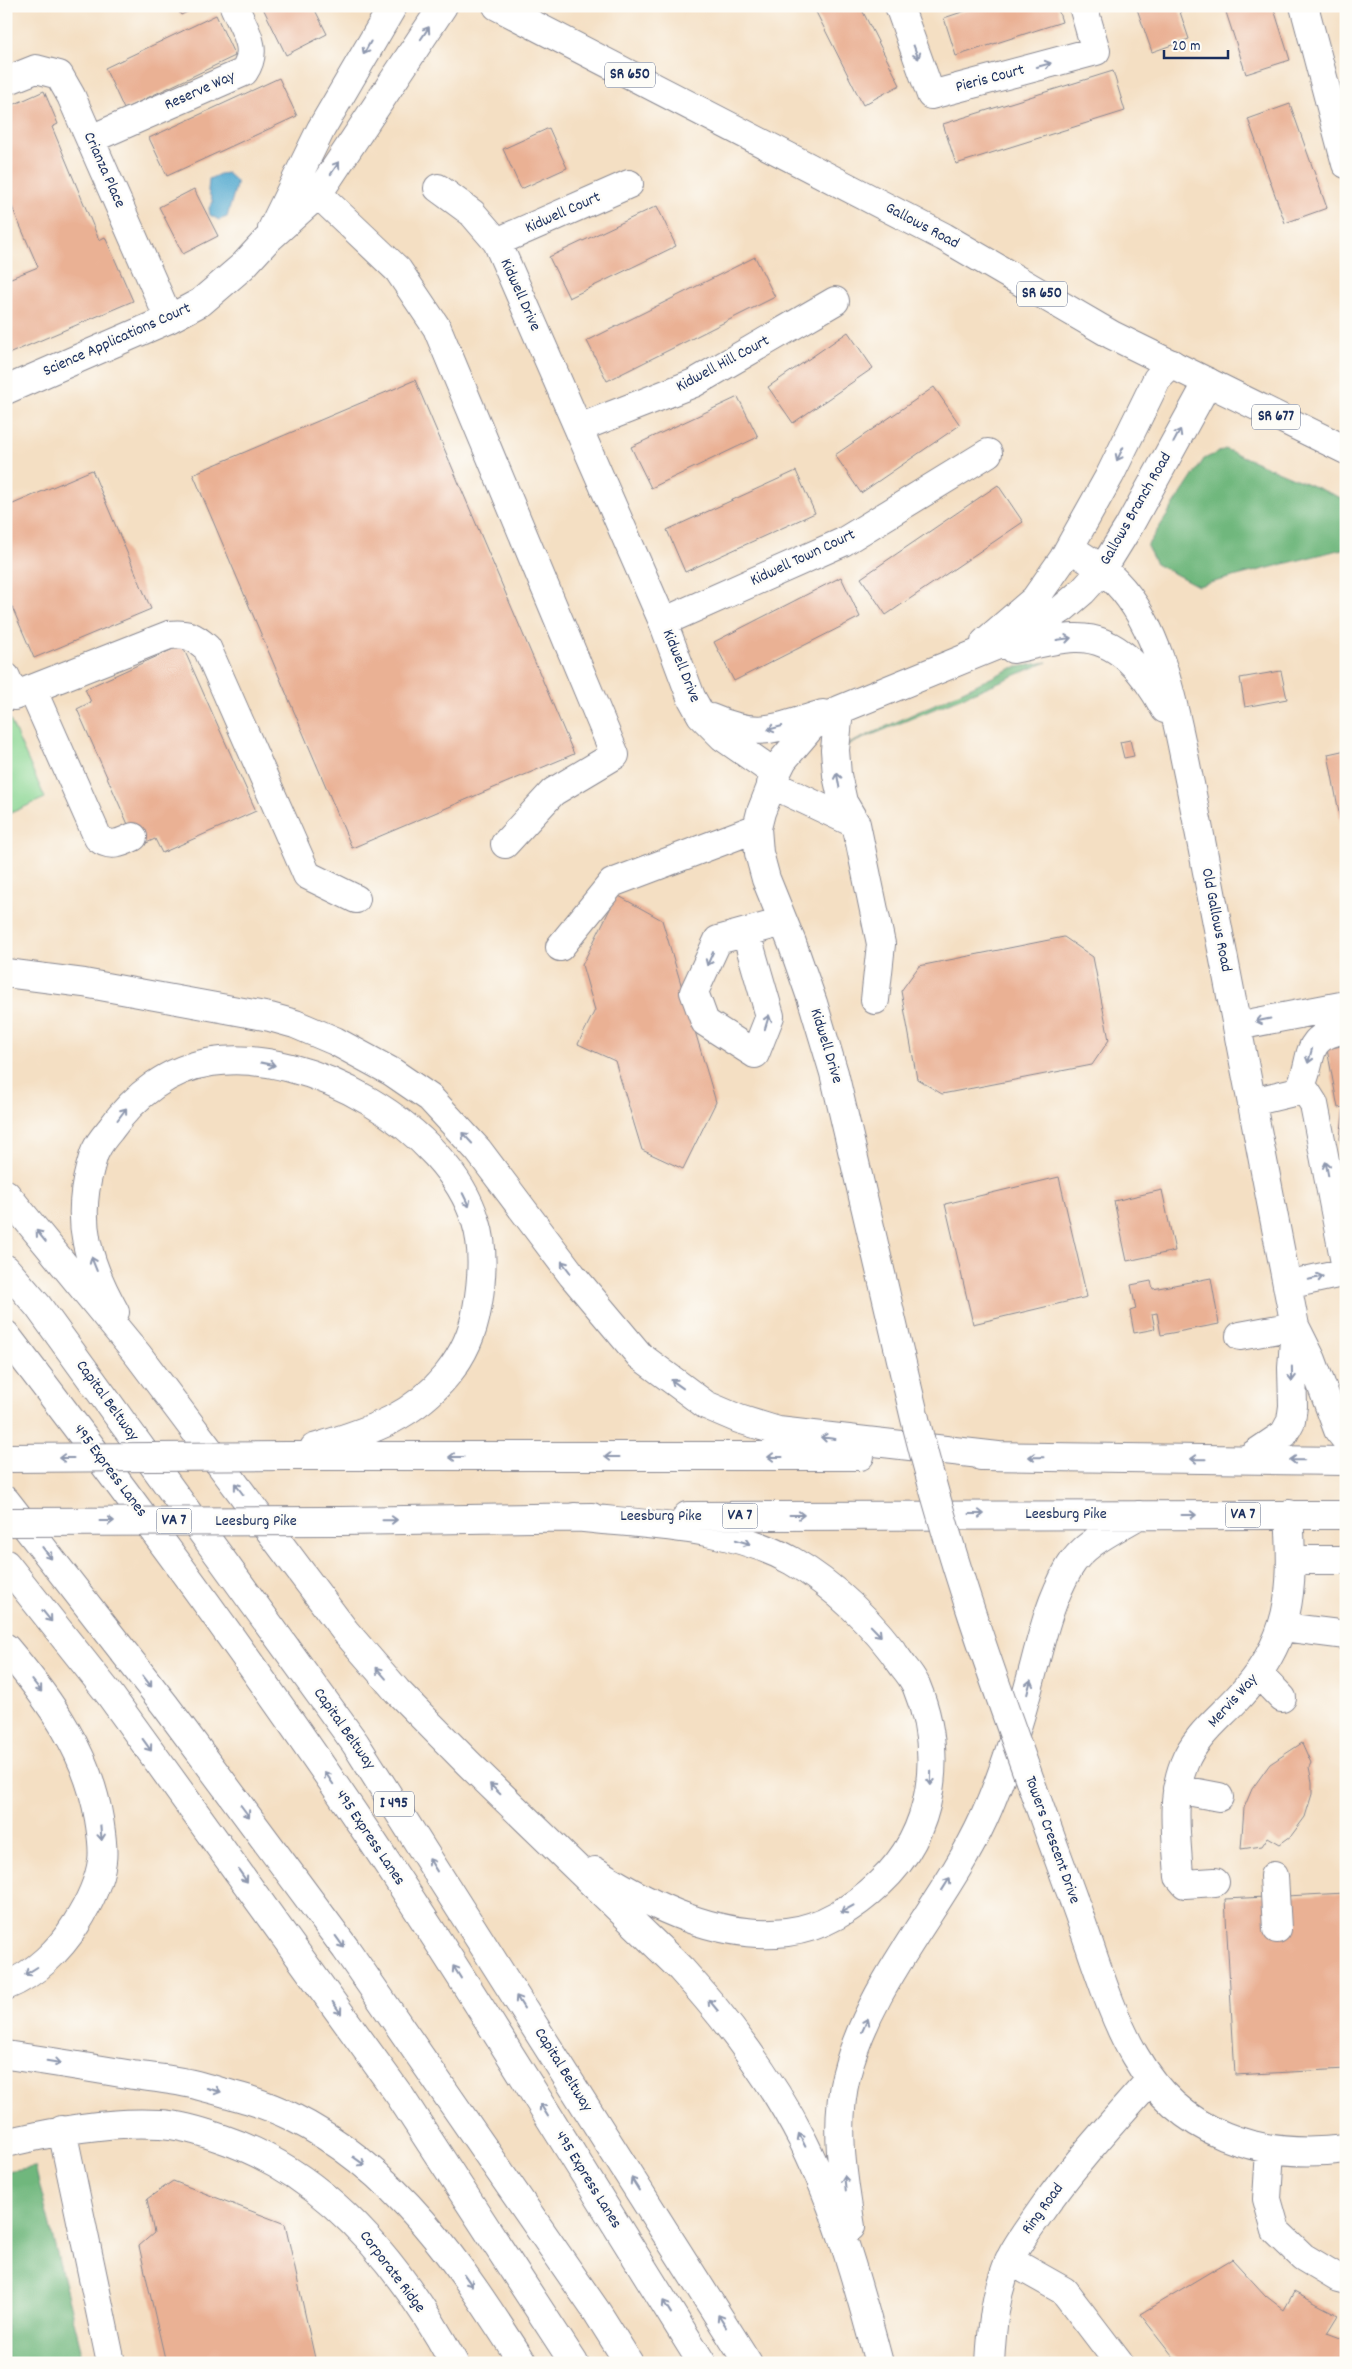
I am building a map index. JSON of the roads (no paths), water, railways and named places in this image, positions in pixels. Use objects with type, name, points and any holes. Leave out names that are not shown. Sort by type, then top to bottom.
[{"type":"main road","name":"Reserve Way","points":[[90,139],[244,72],[251,62],[252,50],[234,6]]},
{"type":"main road","name":"Science Applications Court","points":[[266,241],[321,129],[393,6]]},
{"type":"main road","name":"Science Applications Court","points":[[6,390],[169,319],[201,302],[242,266],[266,241],[318,194],[443,6]]},
{"type":"main road","name":"Gallows Road","points":[[497,6],[944,237],[1112,335],[1346,450]]},
{"type":"main road","name":"Pieris Court","points":[[899,6],[931,95],[1096,51],[1083,6]]},
{"type":"main road","points":[[1304,6],[1340,123],[1346,164]]},
{"type":"main road","name":"Crianza Place","points":[[6,81],[36,69],[59,75],[71,96],[169,319]]},
{"type":"main road","name":"Kidwell Court","points":[[497,242],[629,184]]},
{"type":"main road","name":"Kidwell Drive","points":[[438,188],[472,213],[497,242],[663,622],[691,697],[701,715],[723,737],[773,779],[758,828],[759,853],[763,870],[813,1003],[834,1073],[907,1385]]},
{"type":"main road","points":[[318,194],[398,270],[437,328],[615,755],[553,792],[505,844]]},
{"type":"main road","name":"Kidwell Hill Court","points":[[579,428],[694,383],[835,301]]},
{"type":"main road","name":"Gallows Branch Road","points":[[965,659],[1035,599],[1070,548],[1110,475],[1157,379],[1172,364]]},
{"type":"main road","name":"Gallows Branch Road","points":[[773,779],[796,742],[811,727],[839,710],[1020,636],[1038,626],[1083,591],[1102,570],[1128,528],[1208,382]]},
{"type":"main road","name":"Kidwell Town Court","points":[[663,622],[843,542],[988,453]]},
{"type":"main road","name":"Old Gallows Road","points":[[1070,548],[1116,582],[1148,630],[1160,660],[1180,735],[1252,1102],[1295,1326],[1291,1421],[1284,1434],[1247,1459]]},
{"type":"main road","points":[[6,677],[14,696],[169,635],[185,633],[196,638],[207,648],[307,875],[356,899]]},
{"type":"main road","points":[[965,659],[1050,641],[1075,638],[1096,641],[1115,648],[1135,664],[1160,699],[1180,735]]},
{"type":"main road","points":[[32,689],[98,838],[103,842],[118,844],[133,837]]},
{"type":"main road","points":[[701,715],[738,729],[759,731],[839,710],[835,750],[837,775],[843,802],[856,824],[881,944],[875,1000]]},
{"type":"main road","points":[[773,779],[856,824]]},
{"type":"main road","points":[[560,947],[612,883],[758,828]]},
{"type":"main road","points":[[746,933],[783,922]]},
{"type":"main road","points":[[6,973],[84,983],[270,1017],[295,1024],[334,1041],[392,1072],[430,1098],[478,1150],[572,1275],[640,1356],[706,1405],[739,1419],[778,1431],[998,1456]]},
{"type":"main road","points":[[1237,1026],[1346,1005]]},
{"type":"main road","points":[[1298,1091],[1316,1042],[1327,1034],[1346,1029]]},
{"type":"main road","points":[[138,1355],[112,1308],[92,1260],[83,1230],[84,1193],[96,1149],[126,1108],[167,1076],[210,1062],[245,1060],[284,1068],[325,1080],[356,1093],[404,1124],[436,1154],[465,1196],[476,1223],[482,1254],[481,1287],[468,1342],[449,1375],[423,1399],[402,1413],[391,1420],[350,1437],[289,1456]]},
{"type":"main road","points":[[1252,1102],[1298,1091],[1307,1093],[1314,1104],[1346,1270],[1287,1285]]},
{"type":"main road","points":[[6,1194],[138,1355],[345,1631],[398,1691],[530,1823],[681,1969],[749,2050],[803,2141],[825,2191],[867,2317],[879,2363]]},
{"type":"main road","name":"Capital Beltway","points":[[6,1269],[38,1306],[355,1743],[748,2363]]},
{"type":"main road","points":[[1240,1336],[1295,1326]]},
{"type":"main road","name":"Old Gallows Road","points":[[1295,1326],[1312,1360],[1338,1404],[1338,1430],[1346,1440]]},
{"type":"main road","name":"495 Express Lanes","points":[[6,1335],[190,1579],[307,1744],[420,1915],[702,2363]]},
{"type":"main road","name":"Towers Crescent Drive","points":[[907,1385],[935,1494],[974,1622],[1074,1901],[1120,2025],[1134,2054],[1150,2080],[1162,2094],[1186,2115],[1208,2129],[1241,2143],[1270,2150],[1313,2153],[1346,2149]]},
{"type":"main road","points":[[6,1458],[998,1456],[1346,1461]]},
{"type":"main road","points":[[6,1501],[171,1712],[346,1950],[597,2312],[629,2363]]},
{"type":"main road","name":"Mervis Way","points":[[1215,1882],[1185,1884],[1178,1877],[1177,1789],[1183,1766],[1190,1751],[1258,1674],[1276,1645],[1284,1627],[1288,1609],[1292,1560],[1289,1514]]},
{"type":"main road","points":[[867,2317],[853,2242],[840,2140],[841,2105],[846,2076],[856,2045],[893,1970],[950,1878],[983,1819],[1017,1729],[1053,1598],[1071,1565],[1094,1542],[1140,1515]]},
{"type":"main road","name":"Leesburg Pike","points":[[6,1522],[341,1521],[574,1517],[1346,1515]]},
{"type":"main road","points":[[530,1823],[576,1858],[624,1889],[684,1918],[740,1932],[788,1932],[823,1922],[860,1902],[893,1872],[917,1835],[931,1786],[931,1735],[916,1684],[888,1644],[857,1611],[822,1583],[792,1561],[757,1546],[709,1532],[574,1517]]},
{"type":"main road","points":[[1292,1560],[1346,1560]]},
{"type":"main road","points":[[6,1564],[128,1719],[400,2096],[574,2363]]},
{"type":"main road","points":[[1284,1627],[1346,1634]]},
{"type":"main road","points":[[6,1648],[39,1687],[61,1720],[78,1752],[97,1806],[101,1830],[102,1861],[88,1904],[66,1940],[41,1965],[6,1986]]},
{"type":"main road","points":[[1258,1674],[1282,1698]]},
{"type":"main road","points":[[1177,1789],[1219,1797]]},
{"type":"main road","points":[[1274,1876],[1277,1929]]},
{"type":"main road","points":[[6,2055],[198,2085],[246,2099],[298,2120],[338,2144],[378,2174],[408,2203],[471,2285],[523,2363]]},
{"type":"main road","name":"Ring Road","points":[[990,2363],[992,2325],[999,2291],[1009,2260],[1054,2192],[1092,2145],[1150,2080]]},
{"type":"main road","name":"Corporate Ridge","points":[[6,2143],[62,2130],[123,2123],[162,2124],[203,2132],[242,2145],[278,2163],[312,2185],[348,2216],[378,2248],[404,2284],[454,2363]]},
{"type":"main road","points":[[62,2130],[111,2363]]},
{"type":"main road","points":[[1270,2150],[1267,2199],[1276,2231],[1303,2257],[1338,2278],[1346,2280]]},
{"type":"main road","points":[[1009,2260],[1064,2291],[1119,2363]]},
{"type":"water","points":[[227,173],[236,181],[236,186],[227,217],[219,220],[210,215],[209,208],[213,202],[208,191],[209,179]]}]
